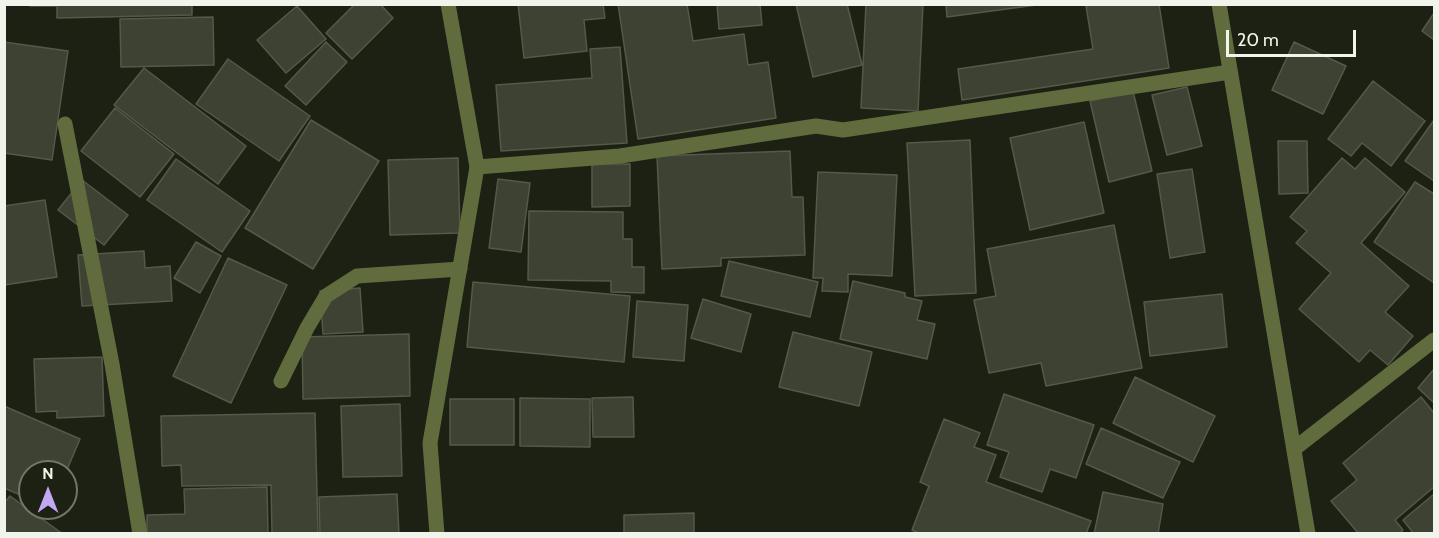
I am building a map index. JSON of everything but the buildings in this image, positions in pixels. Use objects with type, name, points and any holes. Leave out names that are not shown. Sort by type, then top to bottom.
[{"type":"street","points":[[437,534],[430,443],[477,166],[448,4]]},
{"type":"street","points":[[1219,4],[1308,534]]},
{"type":"street","points":[[477,166],[620,156],[816,126],[843,130],[1230,72]]},
{"type":"street","points":[[65,124],[112,364],[140,534]]},
{"type":"street","points":[[281,381],[307,328],[326,296],[357,276],[460,269]]},
{"type":"street","points":[[1294,449],[1434,342]]}]
